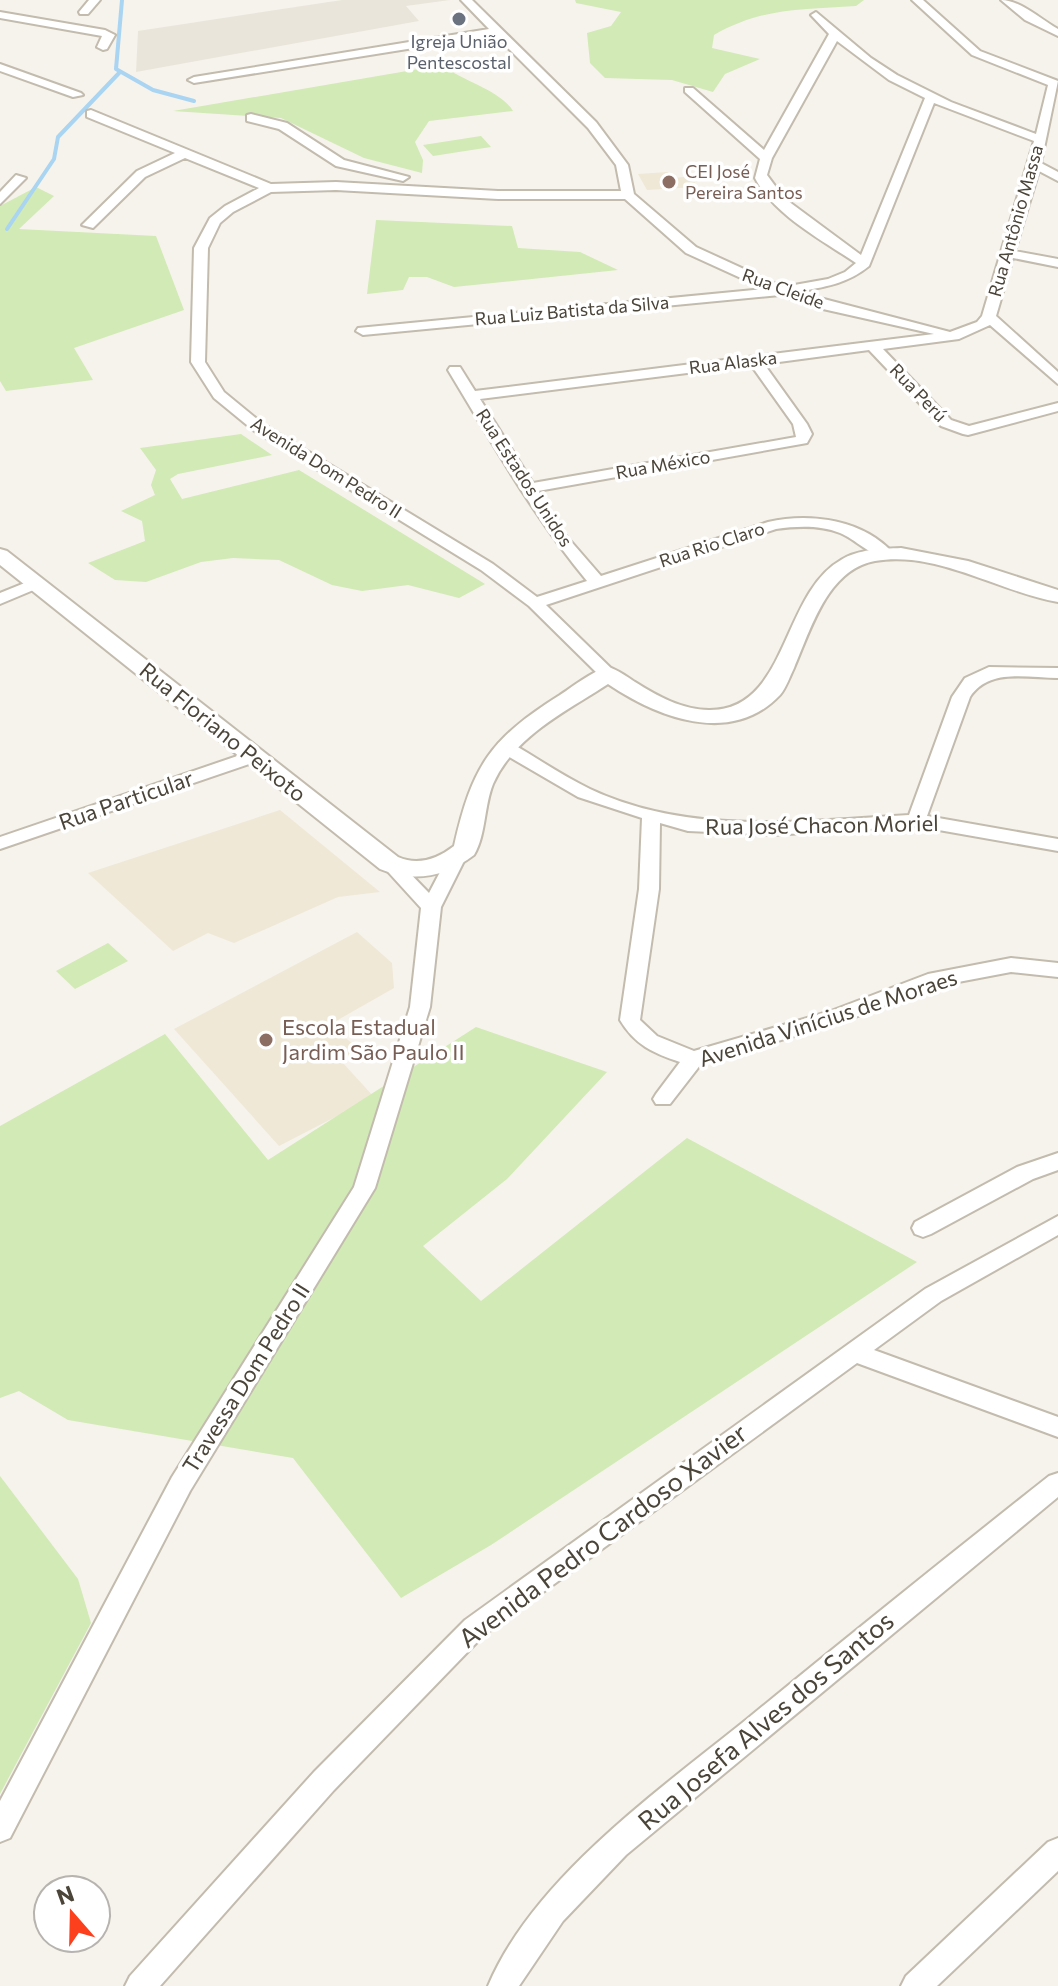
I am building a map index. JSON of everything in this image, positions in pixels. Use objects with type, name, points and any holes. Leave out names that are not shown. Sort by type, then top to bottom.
[{"type":"street","points":[[84,12],[95,0]]},
{"type":"street","points":[[466,0],[592,125],[622,165],[628,195]]},
{"type":"street","points":[[917,0],[976,53],[1057,84]]},
{"type":"street","points":[[1006,0],[1029,18],[1058,33]]},
{"type":"street","points":[[0,15],[105,33],[109,35],[103,47]]},
{"type":"street","points":[[816,15],[872,66],[930,99],[1039,139]]},
{"type":"street","points":[[194,80],[498,31]]},
{"type":"street","points":[[835,34],[760,172],[763,184],[864,263],[930,99]]},
{"type":"street","points":[[0,67],[77,95]]},
{"type":"street","name":"Rua Antônio Massa","points":[[989,317],[1057,84]]},
{"type":"street","points":[[689,90],[766,158]]},
{"type":"street","points":[[91,114],[269,188]]},
{"type":"street","points":[[251,118],[283,126],[340,163],[453,191]]},
{"type":"street","points":[[88,225],[141,174],[183,154]]},
{"type":"street","points":[[1035,164],[1058,177]]},
{"type":"street","points":[[0,200],[20,178]]},
{"type":"street","name":"Avenida Dom Pedro II","points":[[628,195],[574,197],[336,186],[269,188],[229,209],[206,233],[201,248],[198,362],[219,395],[258,427],[455,546],[535,603],[608,674],[654,704],[678,713],[716,716],[750,707],[772,690],[795,639],[828,581],[848,565],[886,554],[928,557],[1012,585],[1058,596]]},
{"type":"street","name":"Rua Cleide","points":[[628,195],[691,250],[781,291],[834,308],[959,335]]},
{"type":"street","points":[[1007,253],[1058,263]]},
{"type":"street","name":"Rua Luiz Batista da Silva","points":[[363,331],[781,291],[831,282],[850,275],[864,263]]},
{"type":"street","points":[[989,317],[1058,380]]},
{"type":"street","name":"Rua Alaska","points":[[470,396],[959,335],[982,325],[989,317]]},
{"type":"street","name":"Rua Perú","points":[[873,346],[946,423],[968,431],[1058,407]]},
{"type":"street","name":"Rua México","points":[[529,488],[798,442],[805,434],[800,424],[754,360]]},
{"type":"street","name":"Rua Estados Unidos","points":[[455,370],[556,533],[597,582]]},
{"type":"street","name":"Rua Rio Claro","points":[[535,603],[793,521],[830,523],[848,528],[886,554]]},
{"type":"street","name":"Rua Floriano Peixoto","points":[[0,555],[389,863]]},
{"type":"street","points":[[0,599],[37,583]]},
{"type":"street","points":[[916,820],[961,697],[971,682],[989,672],[1058,673]]},
{"type":"street","name":"Travessa Dom Pedro II","points":[[0,1829],[181,1484],[364,1188],[420,1007],[431,907],[458,855],[465,849],[483,780],[505,747],[529,727],[608,674]]},
{"type":"street","name":"Rua José Chacon Moriel","points":[[505,747],[584,793],[688,825],[732,829],[916,820],[1058,845]]},
{"type":"street","name":"Rua Particular","points":[[0,843],[252,757]]},
{"type":"street","points":[[651,816],[649,889],[630,1020],[636,1031],[650,1044],[694,1059]]},
{"type":"street","points":[[389,863],[398,868],[424,869],[458,855]]},
{"type":"street","points":[[389,863],[431,907]]},
{"type":"street","name":"Avenida Vinícius de Moraes","points":[[663,1099],[694,1059],[838,1016],[928,981],[1011,965],[1058,970]]},
{"type":"street","points":[[923,1228],[1025,1173],[1058,1161]]},
{"type":"street","name":"Avenida Pedro Cardoso Xavier","points":[[140,1986],[324,1781],[474,1628],[933,1295],[1058,1225]]},
{"type":"street","points":[[853,1352],[1058,1427]]},
{"type":"street","name":"Rua Josefa Alves dos Santos","points":[[503,1986],[526,1947],[597,1863],[669,1799],[1058,1483]]},
{"type":"street","points":[[916,1986],[1058,1852]]},
{"type":"shaded area","points":[[342,0],[450,0],[406,6],[419,21],[136,72],[138,31]]},
{"type":"shaded area","name":"CEI José Pereira Santos","points":[[668,172],[674,178],[693,176],[696,187],[647,190],[638,174]]},
{"type":"shaded area","points":[[280,810],[380,892],[338,897],[234,943],[208,933],[173,951],[88,873]]},
{"type":"shaded area","name":"Escola Estadual Jardim São Paulo II","points":[[357,932],[392,963],[394,988],[329,1025],[362,1051],[343,1063],[374,1097],[279,1146],[174,1029]]},
{"type":"green space","points":[[575,0],[864,0],[856,6],[766,15],[714,35],[712,48],[760,59],[725,74],[713,92],[672,80],[605,78],[590,63],[587,33],[611,26],[621,12],[576,3]]},
{"type":"green space","points":[[442,65],[500,97],[513,111],[429,121],[415,142],[423,160],[422,173],[364,158],[281,118],[173,111]]},
{"type":"green space","points":[[481,136],[491,147],[433,156],[423,145]]},
{"type":"green space","points":[[36,187],[54,196],[19,229],[156,236],[184,310],[74,348],[93,380],[6,391],[0,381],[0,206]]},
{"type":"green space","points":[[376,220],[512,226],[518,248],[580,252],[618,270],[454,287],[427,277],[409,277],[403,290],[367,294]]},
{"type":"green space","points":[[241,434],[272,455],[178,474],[170,479],[182,499],[299,470],[485,584],[459,598],[408,585],[362,591],[332,585],[279,560],[233,558],[201,562],[146,582],[115,580],[88,563],[145,541],[142,521],[121,511],[155,495],[151,485],[156,470],[140,448]]},
{"type":"green space","points":[[108,943],[128,961],[75,989],[56,971]]},
{"type":"green space","points":[[476,1027],[607,1072],[507,1179],[423,1246],[481,1301],[687,1138],[917,1262],[491,1545],[401,1598],[293,1458],[68,1420],[19,1391],[0,1398],[0,1126],[165,1034],[268,1160]]},
{"type":"green space","points":[[0,1476],[78,1579],[91,1623],[0,1794]]},
{"type":"waterway","points":[[122,0],[116,69],[153,90],[194,101]]},
{"type":"waterway","points":[[7,229],[54,159],[58,137],[120,72]]},
{"type":"place","name":"Igreja União Pentescostal","points":[[459,19]]},
{"type":"place","name":"CEI José Pereira Santos","points":[[669,182]]},
{"type":"place","name":"Escola Estadual Jardim São Paulo II","points":[[266,1040]]}]
